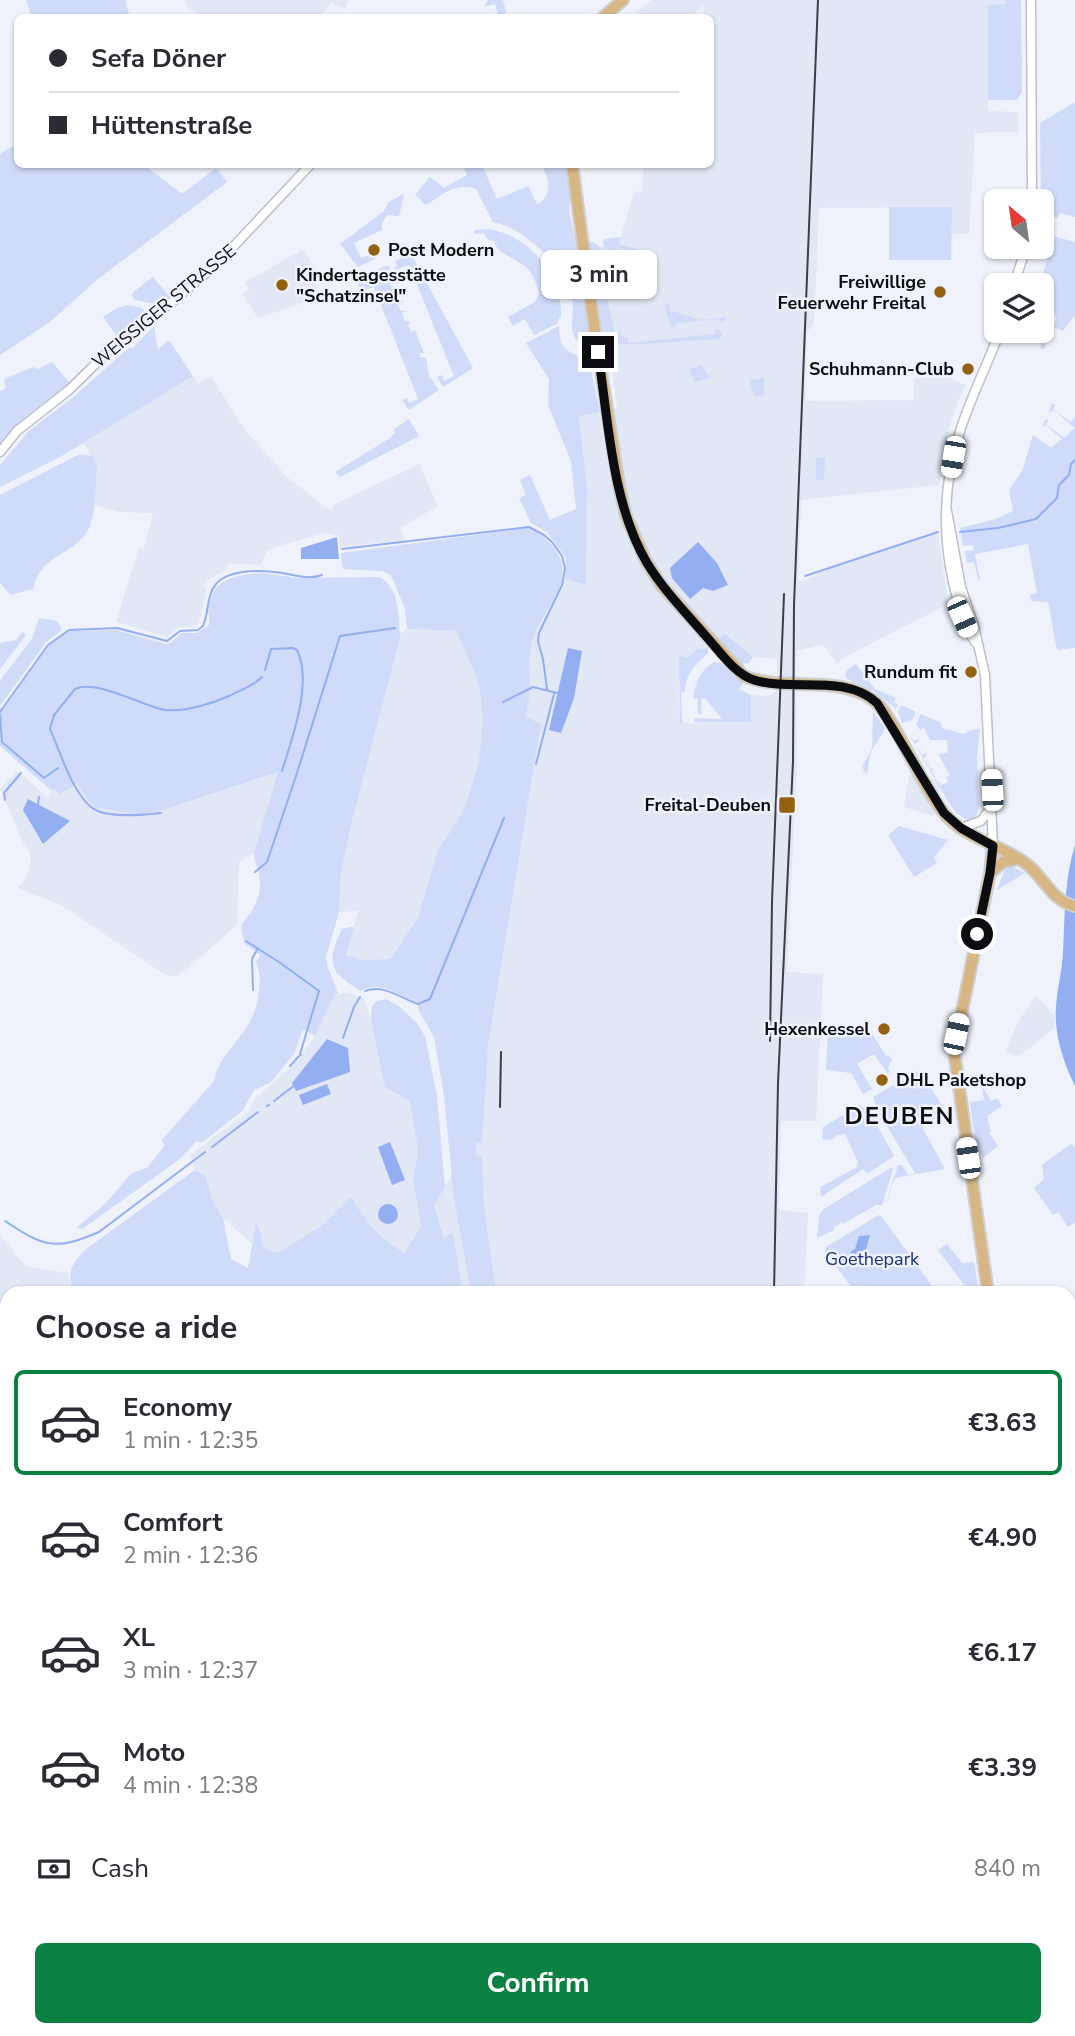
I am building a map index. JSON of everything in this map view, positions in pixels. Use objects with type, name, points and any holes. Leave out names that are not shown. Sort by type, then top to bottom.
[{"type":"main road","points":[[607,14],[623,0]]},
{"type":"main road","points":[[615,14],[631,0]]},
{"type":"main road","points":[[573,168],[594,332],[619,485],[631,529],[648,564],[670,596],[744,676],[763,682],[838,688],[872,698],[887,717],[941,809],[961,828],[1032,868],[1054,895],[1070,905]]},
{"type":"main road","points":[[987,1286],[954,1051],[993,846]]},
{"type":"main road","points":[[990,873],[1003,862],[1018,859]]},
{"type":"street","points":[[1031,0],[1032,189]]},
{"type":"street","name":"WEISSIGER STRASSE","points":[[0,452],[17,431],[69,390],[118,342],[217,264],[307,168]]},
{"type":"street","points":[[993,846],[986,687],[974,626],[962,595],[947,512],[948,483],[957,440],[995,343]]},
{"type":"street","points":[[961,828],[981,821],[992,806]]},
{"type":"shaded area","points":[[185,0],[349,0],[345,9],[331,3],[322,14],[197,14],[185,4]]},
{"type":"shaded area","points":[[652,0],[1005,0],[1005,4],[988,5],[988,111],[1018,112],[1019,132],[975,133],[969,234],[951,234],[951,207],[819,208],[814,325],[807,331],[805,401],[914,400],[914,378],[950,378],[967,386],[958,401],[948,431],[939,485],[801,500],[798,582],[938,533],[948,604],[841,659],[838,665],[823,644],[796,651],[797,761],[787,972],[823,974],[816,1121],[781,1121],[779,1210],[808,1213],[804,1286],[462,1286],[453,1233],[444,1240],[434,1204],[481,1127],[488,1048],[541,725],[525,717],[530,686],[527,666],[533,638],[553,603],[562,578],[586,585],[587,489],[579,415],[617,408],[609,344],[602,332],[589,244],[594,242],[599,247],[604,246],[605,239],[621,237],[634,192],[642,191],[644,168],[714,168],[714,14],[703,14],[704,5],[694,14],[635,14]],"holes":[[[726,633],[753,657],[777,659],[777,690],[768,696],[751,695],[751,722],[680,723],[678,684],[685,658],[698,649],[708,648]]]},
{"type":"shaded area","name":"Kindertagesstätte \"Schatzinsel\"","points":[[302,250],[317,270],[316,289],[307,294],[309,301],[258,318],[242,294],[249,289],[245,282]]},
{"type":"shaded area","points":[[193,376],[198,384],[211,376],[245,430],[287,477],[331,511],[335,504],[419,464],[438,506],[400,528],[405,540],[340,547],[339,536],[325,533],[275,547],[266,552],[261,565],[229,564],[227,569],[202,586],[207,588],[199,623],[177,628],[167,637],[116,622],[139,547],[144,549],[153,513],[120,512],[93,505],[97,465],[83,443]]},
{"type":"shaded area","points":[[407,629],[456,631],[476,676],[480,693],[483,719],[479,761],[464,810],[437,852],[418,918],[390,959],[364,960],[346,955],[358,911],[339,912],[341,872],[400,638],[398,634]]},
{"type":"shaded area","points":[[17,771],[48,797],[54,789],[76,784],[160,811],[279,772],[254,853],[239,862],[237,925],[177,977],[164,974],[61,905],[18,888],[27,877],[30,853],[0,789]]},
{"type":"shaded area","points":[[910,772],[942,782],[933,816],[904,807]]},
{"type":"shaded area","points":[[347,992],[364,999],[396,1092],[410,1101],[418,1151],[413,1180],[421,1226],[403,1253],[367,1223],[351,1197],[321,1226],[278,1253],[266,1250],[261,1245],[259,1227],[256,1224],[252,1244],[223,1218],[213,1203],[206,1177],[195,1170],[190,1155],[248,1112],[256,1098],[297,1061],[315,1036],[334,996]]},
{"type":"shaded area","points":[[1036,996],[1054,1015],[1055,1028],[1018,1057],[1006,1052],[1017,1023]]},
{"type":"shaded area","points":[[0,1235],[26,1266],[68,1273],[71,1286],[0,1286]]},
{"type":"green space","points":[[26,0],[125,0],[129,14],[31,14]]},
{"type":"green space","points":[[488,0],[503,0],[506,14],[498,14],[495,4],[484,7]]},
{"type":"green space","points":[[1005,0],[1021,0],[1022,92],[1017,100],[988,100],[988,5],[1005,4]]},
{"type":"green space","points":[[1075,102],[1075,217],[1060,213],[1058,218],[1054,217],[1054,189],[1041,189],[1040,123]]},
{"type":"green space","points":[[14,145],[14,168],[148,168],[182,194],[216,168],[227,182],[99,278],[50,322],[0,355],[0,154]]},
{"type":"green space","points":[[464,168],[483,168],[497,199],[528,186],[537,204],[548,192],[542,168],[566,168],[569,210],[580,264],[588,331],[582,342],[574,336],[572,299],[568,287],[553,262],[530,240],[505,225],[493,222],[476,189],[456,188],[426,205],[415,195],[430,177],[444,188],[467,175]]},
{"type":"green space","points":[[404,194],[399,216],[387,215],[382,223],[382,230],[354,243],[361,258],[369,255],[377,258],[358,267],[340,244],[384,211],[389,202]]},
{"type":"green space","points":[[889,207],[952,207],[951,260],[889,260]]},
{"type":"green space","points":[[488,229],[517,239],[541,260],[550,273],[560,302],[561,317],[557,324],[534,335],[525,319],[513,326],[508,317],[535,302],[539,294],[532,274],[524,265],[499,250],[494,241],[487,239],[484,233],[473,234],[475,230]]},
{"type":"green space","points":[[1054,236],[1075,242],[1075,315],[1063,331],[1054,327],[1057,316],[1054,315],[1054,273],[1043,273],[1047,259],[1054,259]]},
{"type":"green space","points":[[621,237],[619,244],[642,251],[641,255],[617,247],[615,252],[605,248],[605,239]]},
{"type":"green space","points":[[591,242],[598,245],[601,258],[597,259],[615,333],[620,332],[622,337],[628,338],[628,343],[715,334],[715,329],[720,330],[722,336],[719,339],[609,344],[602,332],[589,244]]},
{"type":"green space","points":[[411,254],[473,368],[443,387],[437,377],[442,375],[444,381],[454,376],[409,265],[395,270],[394,267],[397,266],[395,261]]},
{"type":"green space","points":[[388,265],[391,270],[385,270],[388,278],[395,280],[389,281],[392,288],[399,289],[397,294],[404,303],[398,303],[400,310],[408,312],[402,312],[405,321],[411,322],[408,325],[411,332],[415,330],[424,353],[419,353],[420,357],[426,358],[429,376],[439,390],[409,410],[402,400],[407,398],[409,403],[418,399],[374,287],[361,292],[356,279]]},
{"type":"green space","points":[[153,277],[170,297],[156,304],[135,300],[133,292]]},
{"type":"green space","points":[[664,303],[670,305],[669,310],[701,320],[725,317],[725,320],[720,324],[719,319],[676,323],[675,328],[670,325]]},
{"type":"green space","points":[[128,305],[142,308],[147,314],[117,336],[103,317]]},
{"type":"green space","points":[[154,326],[158,349],[169,340],[193,376],[60,457],[0,487],[0,465],[29,431],[72,398],[130,347],[133,348]]},
{"type":"green space","points":[[559,326],[562,344],[590,366],[600,412],[579,416],[587,489],[586,585],[565,579],[566,558],[547,532],[531,523],[519,498],[526,495],[520,480],[530,475],[550,520],[576,509],[571,461],[548,405],[549,379],[526,343]]},
{"type":"green space","points":[[52,362],[70,383],[24,418],[0,444],[0,391],[6,388],[4,379]]},
{"type":"green space","points":[[701,365],[711,378],[694,382],[689,369]]},
{"type":"green space","points":[[749,377],[752,380],[764,378],[764,395],[754,397]]},
{"type":"green space","points":[[1052,403],[1055,405],[1053,409],[1071,422],[1075,417],[1075,428],[1054,410],[1049,413]]},
{"type":"green space","points":[[409,419],[419,436],[340,477],[335,472],[390,438],[395,433],[393,430]]},
{"type":"green space","points":[[1046,419],[1049,420],[1046,424],[1064,438],[1075,428],[1075,648],[1057,650],[1048,602],[1031,601],[1030,595],[1037,593],[1028,544],[975,554],[978,580],[974,562],[967,563],[965,551],[974,550],[973,545],[963,546],[960,528],[996,519],[1013,511],[1009,490],[1022,471],[1033,435],[1051,448],[1062,439],[1046,425],[1042,427]]},
{"type":"green space","points":[[80,454],[92,456],[97,465],[94,507],[88,530],[75,545],[43,569],[33,589],[11,595],[0,583],[0,495]]},
{"type":"green space","points":[[816,458],[825,458],[824,480],[816,480]]},
{"type":"green space","points":[[528,528],[542,536],[561,560],[560,584],[537,630],[530,654],[530,689],[526,717],[541,724],[488,1047],[482,1143],[476,1143],[476,1155],[482,1156],[484,1207],[495,1286],[470,1286],[454,1198],[444,1096],[434,1037],[419,1011],[417,1002],[382,988],[361,991],[342,978],[333,959],[342,929],[354,926],[346,955],[364,960],[390,959],[418,918],[437,852],[464,810],[479,761],[483,719],[480,693],[476,676],[456,631],[407,629],[405,609],[391,575],[382,571],[343,569],[341,553]]},
{"type":"green space","points":[[261,573],[299,578],[379,577],[391,588],[397,604],[400,638],[351,825],[341,872],[339,912],[326,957],[338,993],[334,996],[315,1036],[303,1029],[294,1054],[270,1083],[254,1090],[242,1111],[203,1142],[196,1142],[180,1159],[82,1229],[77,1227],[104,1205],[131,1174],[148,1167],[165,1145],[161,1141],[214,1081],[223,1059],[252,1018],[259,989],[256,962],[260,955],[244,943],[241,925],[253,908],[260,889],[254,853],[278,772],[160,811],[136,814],[94,807],[77,784],[60,794],[54,789],[52,791],[0,746],[0,708],[3,710],[50,644],[69,631],[116,630],[166,644],[181,633],[197,633],[209,625],[211,598],[220,584],[234,577]]},
{"type":"green space","points":[[39,618],[57,621],[62,630],[46,642],[0,706],[0,680],[32,639]]},
{"type":"green space","points":[[22,632],[26,635],[0,669],[0,643],[16,640]]},
{"type":"green space","points":[[725,633],[753,657],[749,663],[740,664],[718,639]]},
{"type":"green space","points":[[708,648],[708,653],[689,675],[685,692],[681,693],[680,723],[679,658],[681,655],[686,658],[698,649]]},
{"type":"green space","points":[[714,662],[722,663],[744,683],[739,689],[751,695],[751,722],[694,722],[694,718],[722,719],[705,698],[701,699],[702,714],[698,715],[698,698],[693,698],[699,677]]},
{"type":"green space","points":[[856,664],[875,689],[896,698],[896,709],[874,691],[847,679],[847,670]]},
{"type":"green space","points":[[901,705],[916,712],[912,720],[902,723],[898,712]]},
{"type":"green space","points":[[873,712],[885,728],[870,754],[867,775],[862,767],[872,749]]},
{"type":"green space","points":[[921,714],[941,723],[942,728],[964,734],[980,729],[977,758],[979,808],[975,818],[967,820],[956,813],[910,736],[914,741],[918,739],[915,744],[922,755],[926,753],[924,758],[930,769],[934,768],[932,772],[940,786],[948,782],[946,777],[950,775],[938,754],[948,753],[947,740],[930,740],[924,728],[920,730],[916,724]]},
{"type":"green space","points":[[899,826],[948,840],[934,857],[937,863],[914,877],[888,835]]},
{"type":"green space","points":[[1013,867],[1025,873],[997,890],[1005,869]]},
{"type":"green space","points":[[386,999],[400,1007],[417,1023],[425,1036],[437,1096],[445,1187],[434,1205],[444,1239],[453,1232],[462,1286],[71,1286],[72,1269],[86,1249],[195,1170],[206,1177],[213,1203],[223,1218],[231,1259],[248,1268],[256,1223],[263,1245],[278,1253],[321,1226],[351,1197],[374,1228],[404,1253],[421,1226],[413,1180],[418,1151],[410,1101],[385,1087],[371,1019],[372,1006],[377,1001]]},
{"type":"green space","points":[[868,1027],[886,1056],[889,1055],[892,1060],[888,1068],[890,1072],[887,1073],[874,1054],[857,1064],[872,1089],[863,1094],[851,1073],[826,1070],[828,1029],[857,1028],[859,1032]]},
{"type":"green space","points":[[920,1070],[947,1114],[922,1127],[945,1169],[895,1178],[885,1206],[898,1165],[902,1165],[908,1175],[915,1173],[878,1111],[873,1097]]},
{"type":"green space","points":[[982,1086],[991,1101],[997,1098],[1002,1106],[987,1116],[991,1132],[989,1133],[998,1146],[983,1158],[975,1141],[970,1102],[984,1100]]},
{"type":"green space","points":[[860,1105],[870,1113],[894,1156],[867,1174],[863,1169],[821,1197],[820,1187],[856,1168],[858,1162],[845,1134],[832,1140],[822,1139],[823,1127]]},
{"type":"green space","points":[[1072,1143],[1075,1148],[1075,1222],[1068,1227],[1058,1212],[1053,1215],[1034,1188],[1044,1179],[1042,1165]]},
{"type":"green space","points":[[892,1167],[882,1205],[876,1205],[843,1224],[842,1222],[833,1228],[834,1230],[817,1238],[819,1215],[824,1209]]},
{"type":"green space","name":"Goethepark","points":[[879,1215],[932,1286],[851,1286],[825,1252],[826,1247]]},
{"type":"green space","points":[[947,1244],[962,1263],[974,1262],[978,1286],[965,1286],[938,1250]]},
{"type":"water","points":[[337,537],[339,559],[301,559],[301,548]]},
{"type":"water","points":[[698,542],[717,563],[728,585],[713,591],[703,588],[690,599],[672,578],[670,568]]},
{"type":"water","points":[[568,648],[582,651],[574,698],[561,733],[549,730]]},
{"type":"water","points":[[28,799],[70,821],[43,844],[23,810]]},
{"type":"water","points":[[1075,845],[1075,1086],[1060,1048],[1056,1017],[1067,885]]},
{"type":"water","points":[[327,1039],[348,1048],[350,1072],[296,1091],[292,1083]]},
{"type":"water","points":[[327,1084],[331,1094],[303,1105],[299,1095]]},
{"type":"water","points":[[390,1142],[405,1180],[392,1185],[378,1147]]},
{"type":"water","points":[[388,1204],[395,1207],[398,1214],[395,1221],[388,1224],[381,1221],[378,1214],[381,1207]]},
{"type":"water","points":[[870,1235],[863,1260],[859,1262],[850,1256],[851,1251],[855,1249],[859,1236]]},
{"type":"waterway","points":[[960,532],[998,528],[1036,519],[1057,498],[1059,485],[1069,475],[1071,464],[1075,460]]},
{"type":"waterway","points":[[342,549],[529,527],[544,535],[562,556],[565,568],[562,585],[539,633],[538,641],[547,689]]},
{"type":"waterway","points":[[805,576],[938,532]]},
{"type":"waterway","points":[[0,712],[48,645],[69,630],[117,628],[167,641],[180,631],[198,630],[203,626],[213,589],[227,576],[259,571],[304,577],[322,575]]},
{"type":"waterway","points":[[255,872],[267,862],[340,636],[395,628]]},
{"type":"waterway","points":[[265,670],[271,649],[297,650],[303,678],[302,694],[282,771]]},
{"type":"waterway","points":[[161,813],[115,815],[91,807],[72,782],[50,729],[54,715],[75,689],[84,687],[107,690],[155,708],[181,710],[222,699],[262,677]]},
{"type":"waterway","points":[[503,702],[533,687],[557,693]]},
{"type":"waterway","points":[[536,764],[554,694]]},
{"type":"waterway","points":[[0,715],[2,742],[44,778],[58,768]]},
{"type":"waterway","points":[[5,800],[4,793],[21,773]]},
{"type":"waterway","points":[[38,804],[39,797]]},
{"type":"waterway","points":[[365,991],[385,990],[418,1004],[430,999],[504,818]]},
{"type":"waterway","points":[[246,941],[319,991],[301,1055]]},
{"type":"waterway","points":[[253,990],[252,959],[258,948]]},
{"type":"waterway","points":[[343,1038],[360,997]]},
{"type":"waterway","points":[[290,1066],[299,1056]]},
{"type":"waterway","points":[[274,1101],[295,1085]]},
{"type":"waterway","points":[[212,1147],[258,1112]]},
{"type":"waterway","points":[[5,1221],[40,1241],[60,1244],[84,1238],[99,1232],[205,1152]]},
{"type":"railway","points":[[774,1286],[778,1083],[793,761],[794,605],[818,0]]},
{"type":"railway","points":[[770,1041],[772,902],[784,594]]},
{"type":"railway","points":[[500,1107],[501,1052]]},
{"type":"place","name":"Post Modern","points":[[374,250]]},
{"type":"place","name":"Kindertagesstätte \"Schatzinsel\"","points":[[282,285]]},
{"type":"place","name":"Freiwillige Feuerwehr Freital","points":[[940,292]]},
{"type":"place","name":"Schuhmann-Club","points":[[968,369]]},
{"type":"place","name":"Rundum fit","points":[[971,672]]},
{"type":"place","name":"Freital-Deuben","points":[[787,805]]},
{"type":"place","name":"Hexenkessel","points":[[884,1029]]},
{"type":"place","name":"DHL Paketshop","points":[[882,1080]]},
{"type":"district","name":"DEUBEN","points":[[900,1116]]},
{"type":"route","points":[[598,352],[622,500],[636,543],[650,568],[670,596],[744,676],[763,682],[820,685],[851,690],[872,698],[877,703],[944,813],[961,828],[993,846],[977,934]]}]
